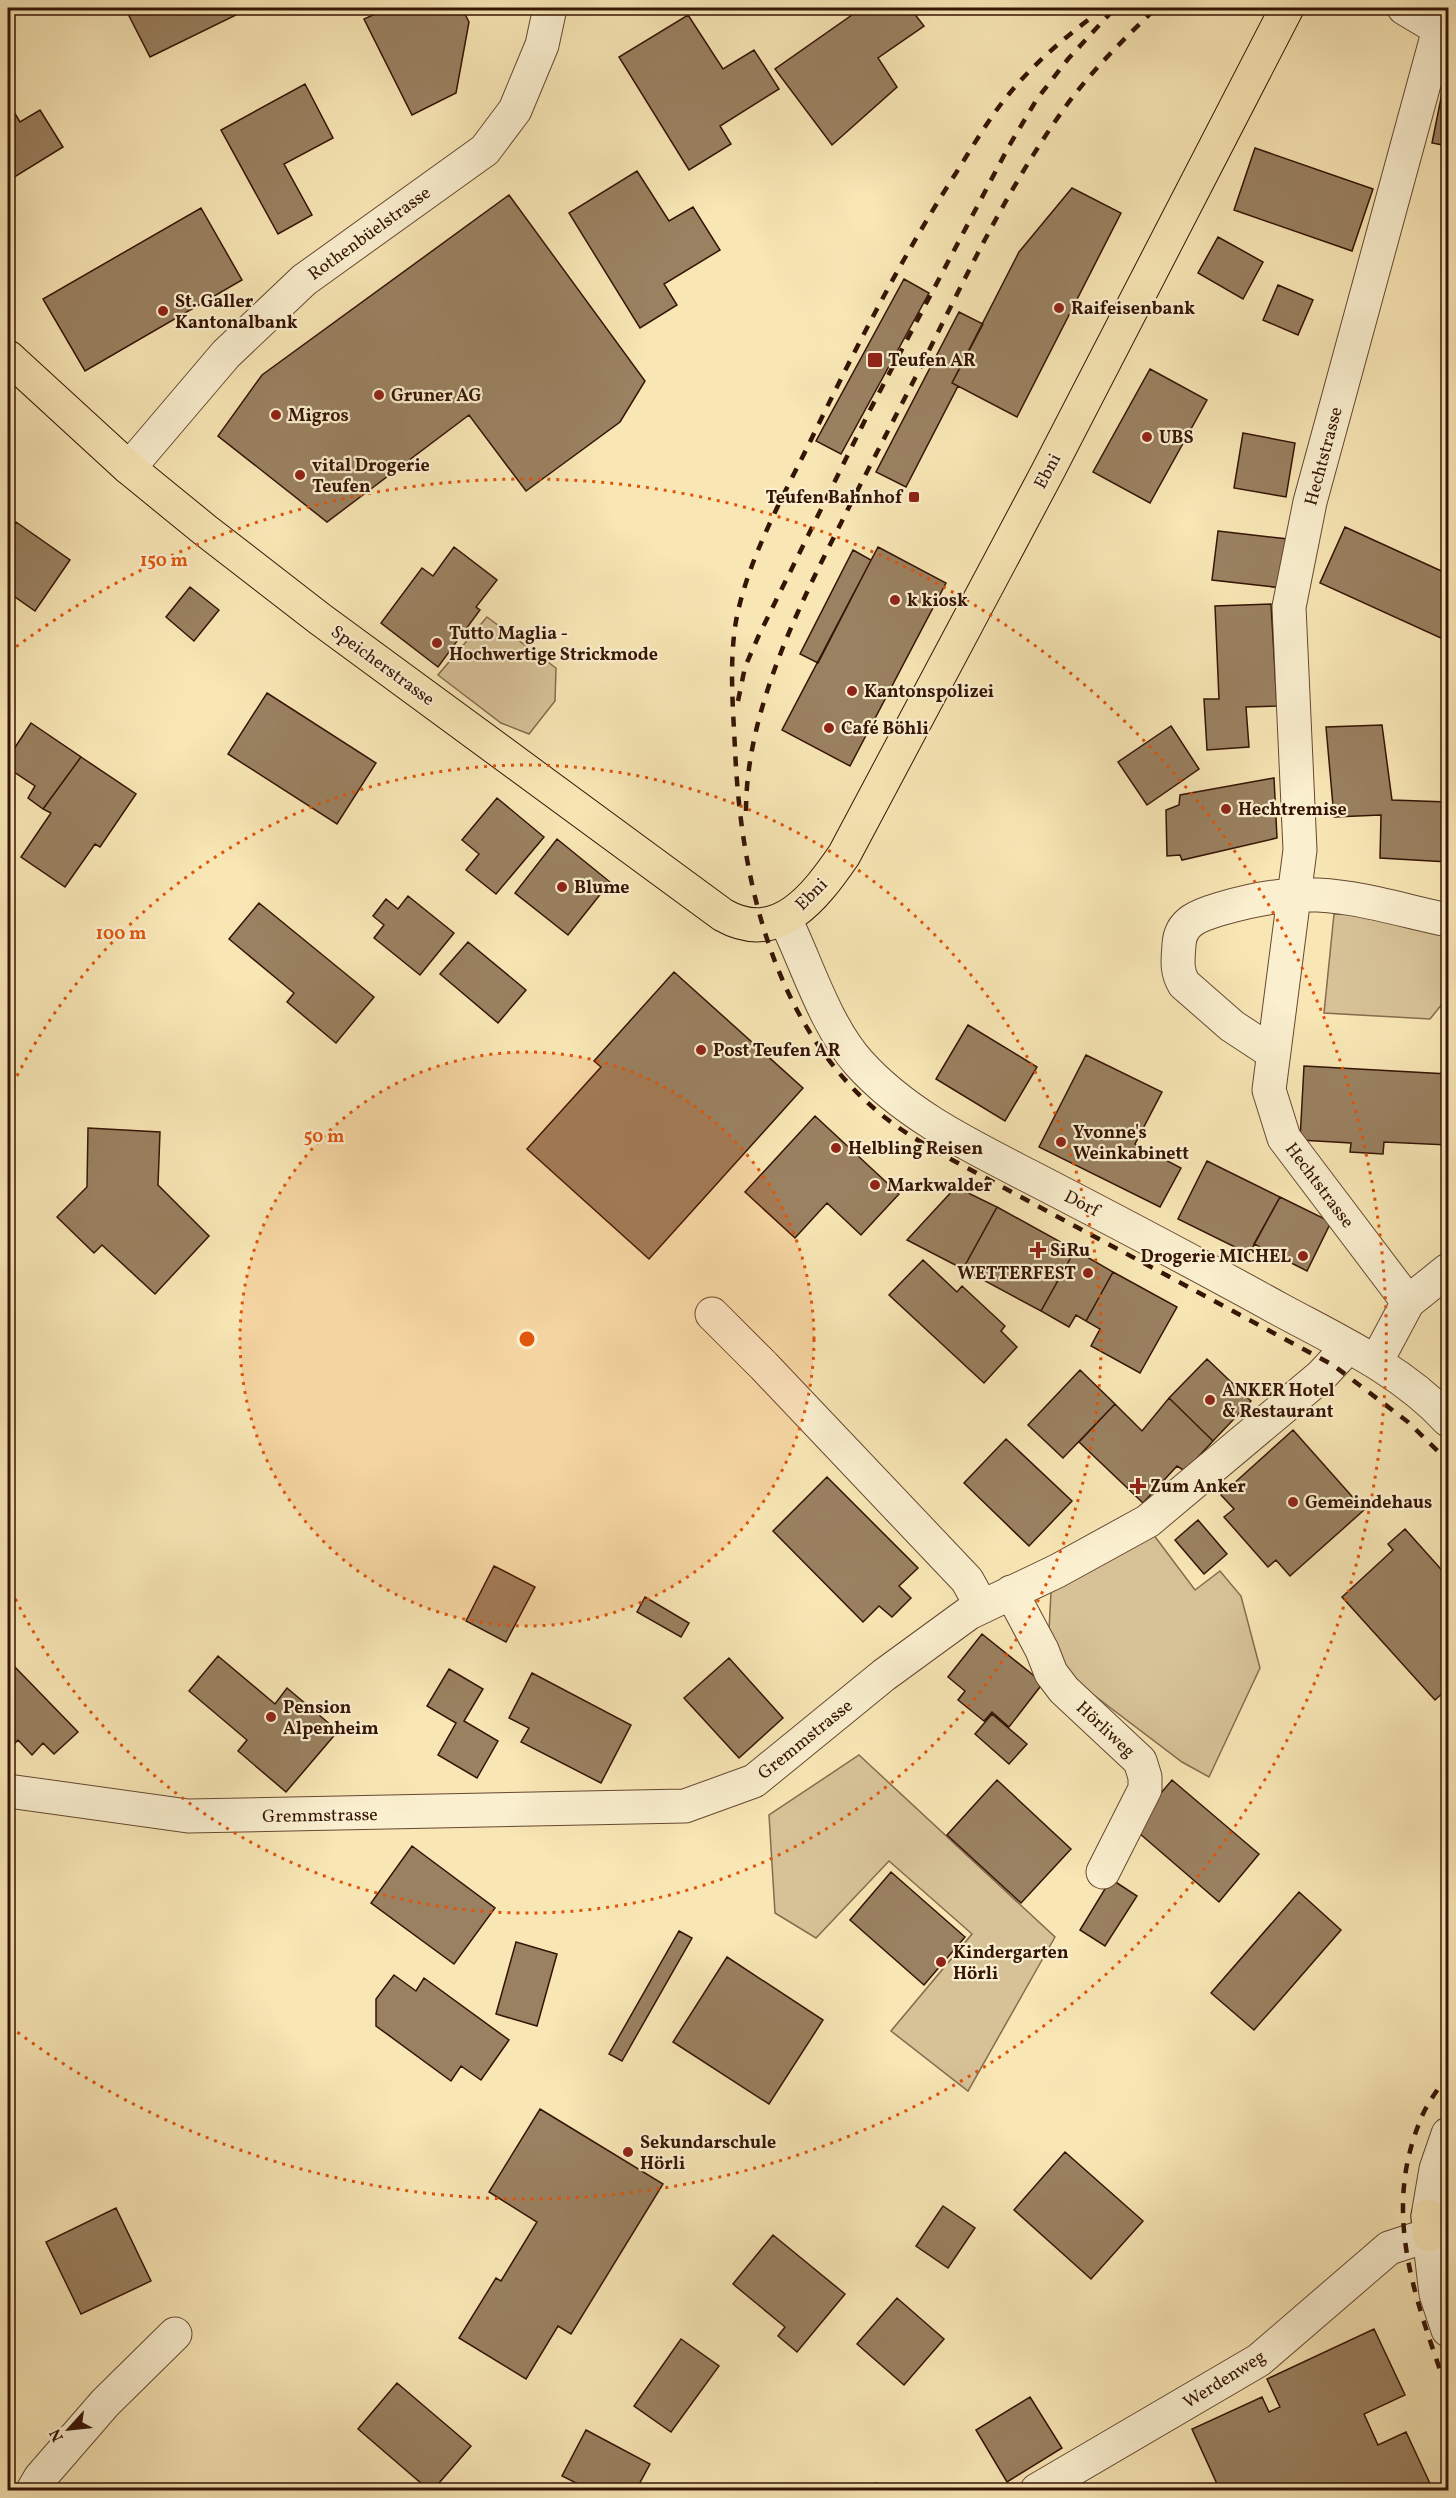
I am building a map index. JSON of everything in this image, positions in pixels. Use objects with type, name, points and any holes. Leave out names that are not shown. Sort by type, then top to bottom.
[{"type":"main road","name":"Ebni","points":[[785,918],[811,898],[844,855],[1047,473],[1287,8]]},
{"type":"main road","name":"Speicherstrasse","points":[[8,357],[129,468],[205,530],[320,619],[723,915],[739,924],[762,926],[785,918]]},
{"type":"street","name":"Rothenbüelstrasse","points":[[129,468],[226,354],[304,279],[485,150],[515,110],[542,45],[550,8]]},
{"type":"street","name":"Hechtstrasse","points":[[1404,8],[1443,18],[1310,502],[1289,607],[1300,850],[1269,1090],[1284,1138],[1408,1302]]},
{"type":"street","points":[[1273,1053],[1232,1026],[1184,984],[1179,976],[1179,937],[1191,920],[1255,900],[1296,895],[1335,896],[1449,920]]},
{"type":"street","name":"Dorf","points":[[785,918],[841,1039],[858,1062],[909,1108],[954,1137],[1158,1243],[1376,1362],[1428,1398],[1449,1420]]},
{"type":"street","points":[[1376,1362],[1408,1302],[1449,1270]]},
{"type":"street","points":[[712,1314],[780,1382],[967,1580],[982,1607]]},
{"type":"street","name":"Gremmstrasse","points":[[8,1791],[188,1816],[685,1806],[754,1781],[884,1675],[969,1613],[1057,1571],[1148,1521],[1333,1365],[1348,1347]]},
{"type":"street","name":"Hörliweg","points":[[1011,1592],[1042,1650],[1051,1673],[1064,1690],[1140,1761],[1145,1777],[1145,1789],[1103,1872]]},
{"type":"street","points":[[1449,2134],[1436,2169],[1428,2204],[1436,2294],[1449,2330]]},
{"type":"street","name":"Werdenweg","points":[[1037,2490],[1259,2360],[1389,2248],[1429,2225]]},
{"type":"street","points":[[33,2490],[40,2478],[105,2403],[175,2334]]},
{"type":"shaded area","points":[[487,617],[556,668],[555,701],[529,734],[501,723],[438,675]]},
{"type":"shaded area","points":[[1334,914],[1347,914],[1448,934],[1447,998],[1430,1019],[1324,1013]]},
{"type":"shaded area","points":[[1153,1534],[1195,1590],[1220,1571],[1241,1596],[1260,1668],[1209,1777],[1182,1762],[1062,1671],[1049,1630],[1051,1592]]},
{"type":"shaded area","points":[[859,1755],[1055,1937],[968,2091],[891,2031],[972,1934],[889,1861],[816,1938],[775,1913],[769,1815]]},
{"type":"building","points":[[125,8],[232,8],[236,15],[150,57]]},
{"type":"building","points":[[388,8],[462,8],[469,22],[456,93],[412,115],[364,19]]},
{"type":"building","points":[[862,8],[910,8],[924,26],[878,58],[897,87],[832,145],[775,69]]},
{"type":"building","points":[[688,15],[723,69],[754,50],[779,89],[720,126],[731,144],[689,170],[619,57]]},
{"type":"building","points":[[1446,73],[1448,74],[1448,146],[1432,143]]},
{"type":"building","points":[[305,84],[333,138],[284,164],[312,215],[278,234],[221,130]]},
{"type":"building","points":[[8,102],[20,122],[40,110],[63,147],[8,181]]},
{"type":"building","points":[[1255,148],[1373,189],[1352,251],[1234,210]]},
{"type":"building","points":[[637,171],[669,221],[693,207],[720,250],[664,284],[677,305],[640,328],[569,213]]},
{"type":"building","points":[[1072,188],[1121,213],[1017,417],[952,383],[1019,252]]},
{"type":"building","points":[[509,195],[645,381],[620,422],[526,491],[469,415],[327,522],[218,436],[262,375]]},
{"type":"building","points":[[201,208],[242,280],[85,371],[43,299]]},
{"type":"building","points":[[1218,237],[1263,262],[1243,299],[1198,273]]},
{"type":"building","points":[[904,279],[929,293],[841,454],[816,441]]},
{"type":"building","points":[[1278,285],[1313,300],[1298,335],[1263,320]]},
{"type":"building","points":[[959,312],[983,324],[952,383],[958,386],[906,487],[876,472]]},
{"type":"building","points":[[1150,369],[1207,400],[1150,503],[1093,472]]},
{"type":"building","points":[[1243,433],[1295,443],[1286,497],[1234,488]]},
{"type":"building","points":[[16,522],[70,560],[35,611],[8,592],[8,535]]},
{"type":"building","points":[[1345,527],[1448,574],[1448,626],[1443,639],[1320,583]]},
{"type":"building","points":[[1218,531],[1288,539],[1282,588],[1212,580]]},
{"type":"building","points":[[454,547],[497,580],[476,607],[480,610],[438,667],[381,623],[422,568],[433,576]]},
{"type":"building","points":[[878,547],[946,583],[850,766],[782,730]]},
{"type":"building","points":[[853,550],[871,560],[818,663],[800,654]]},
{"type":"building","points":[[190,587],[219,610],[194,641],[166,617]]},
{"type":"building","points":[[1271,604],[1277,706],[1246,707],[1249,747],[1207,750],[1204,699],[1219,699],[1215,606]]},
{"type":"building","points":[[267,693],[376,763],[337,824],[228,754]]},
{"type":"building","points":[[31,723],[81,757],[43,809],[28,798],[35,786],[8,768],[8,758]]},
{"type":"building","points":[[1382,725],[1392,800],[1448,802],[1448,862],[1380,858],[1381,815],[1334,817],[1326,727]]},
{"type":"building","points":[[1171,726],[1199,769],[1147,805],[1118,762]]},
{"type":"building","points":[[81,757],[136,794],[100,847],[95,844],[65,887],[21,857],[51,813],[43,809]]},
{"type":"building","points":[[1274,778],[1277,838],[1182,860],[1180,855],[1167,856],[1166,810],[1179,805],[1180,795]]},
{"type":"building","points":[[497,798],[544,837],[496,894],[466,870],[479,854],[462,840]]},
{"type":"building","name":"Blume","points":[[557,839],[610,882],[568,935],[515,893]]},
{"type":"building","points":[[408,896],[454,933],[420,975],[374,938],[384,925],[373,916],[386,899],[398,909]]},
{"type":"building","points":[[259,903],[374,997],[336,1043],[287,1002],[294,993],[229,939]]},
{"type":"building","points":[[468,942],[526,990],[498,1023],[440,974]]},
{"type":"building","points":[[674,972],[803,1088],[649,1259],[527,1149],[601,1067],[594,1061]]},
{"type":"building","points":[[968,1025],[1037,1067],[1005,1121],[936,1079]]},
{"type":"building","points":[[1086,1055],[1162,1092],[1135,1144],[1181,1168],[1160,1207],[1039,1147]]},
{"type":"building","points":[[1304,1066],[1448,1074],[1448,1145],[1384,1142],[1383,1154],[1350,1152],[1351,1143],[1300,1140]]},
{"type":"building","points":[[815,1116],[899,1194],[861,1235],[827,1203],[795,1238],[745,1192]]},
{"type":"building","points":[[88,1128],[160,1132],[158,1185],[209,1236],[155,1294],[102,1245],[94,1253],[57,1217],[87,1187]]},
{"type":"building","points":[[1207,1161],[1280,1197],[1249,1254],[1178,1219]]},
{"type":"building","points":[[956,1187],[997,1207],[963,1269],[907,1240]]},
{"type":"building","points":[[1280,1197],[1331,1222],[1307,1271],[1254,1244]]},
{"type":"building","points":[[997,1207],[1075,1250],[1041,1311],[963,1269]]},
{"type":"building","points":[[1075,1250],[1113,1272],[1086,1321],[1076,1315],[1069,1327],[1041,1311]]},
{"type":"building","points":[[923,1260],[957,1292],[962,1286],[1005,1326],[1001,1331],[1017,1347],[984,1383],[889,1295]]},
{"type":"building","points":[[1113,1272],[1177,1307],[1140,1373],[1091,1346],[1100,1329],[1086,1321]]},
{"type":"building","name":"ANKER Hotel & Restaurant","points":[[1207,1359],[1251,1401],[1213,1441],[1169,1398]]},
{"type":"building","points":[[1080,1370],[1115,1404],[1063,1458],[1028,1425]]},
{"type":"building","points":[[1169,1398],[1213,1441],[1185,1471],[1177,1466],[1143,1503],[1079,1442],[1115,1404],[1142,1431]]},
{"type":"building","name":"Gemeindehaus","points":[[1293,1430],[1364,1510],[1290,1576],[1276,1560],[1268,1567],[1224,1517],[1234,1509],[1221,1495]]},
{"type":"building","points":[[1006,1439],[1072,1501],[1029,1546],[964,1483]]},
{"type":"building","points":[[827,1477],[918,1568],[899,1586],[911,1598],[892,1617],[879,1606],[863,1622],[773,1531]]},
{"type":"building","points":[[1198,1520],[1227,1554],[1204,1574],[1175,1540]]},
{"type":"building","points":[[1405,1529],[1448,1577],[1448,1688],[1435,1700],[1342,1597],[1393,1550],[1388,1544]]},
{"type":"building","points":[[494,1566],[535,1587],[506,1642],[466,1621]]},
{"type":"building","points":[[645,1597],[689,1623],[681,1637],[637,1612]]},
{"type":"building","points":[[982,1634],[1043,1683],[1009,1727],[992,1712],[984,1721],[958,1700],[965,1691],[948,1677]]},
{"type":"building","name":"Pension Alpenheim","points":[[218,1656],[275,1704],[287,1688],[338,1731],[286,1792],[238,1751],[247,1740],[189,1691]]},
{"type":"building","points":[[729,1658],[783,1718],[739,1758],[684,1698]]},
{"type":"building","points":[[12,1664],[78,1732],[54,1754],[43,1743],[32,1755],[18,1740],[11,1747],[8,1743],[8,1668]]},
{"type":"building","points":[[449,1669],[483,1689],[464,1721],[498,1741],[477,1778],[438,1755],[456,1723],[427,1706]]},
{"type":"building","points":[[532,1673],[631,1725],[601,1783],[521,1742],[529,1728],[509,1718]]},
{"type":"building","points":[[992,1714],[1027,1744],[1009,1764],[975,1734]]},
{"type":"building","points":[[997,1780],[1071,1849],[1021,1903],[947,1835]]},
{"type":"building","points":[[1172,1780],[1259,1854],[1219,1902],[1132,1827]]},
{"type":"building","points":[[412,1846],[495,1908],[454,1964],[371,1903]]},
{"type":"building","points":[[891,1872],[965,1937],[924,1985],[850,1920]]},
{"type":"building","points":[[1111,1879],[1137,1896],[1105,1946],[1080,1930]]},
{"type":"building","points":[[1299,1892],[1341,1930],[1254,2030],[1211,1993]]},
{"type":"building","points":[[679,1931],[692,1938],[622,2061],[609,2054]]},
{"type":"building","points":[[516,1942],[557,1954],[537,2026],[496,2014]]},
{"type":"building","points":[[727,1957],[823,2020],[769,2104],[673,2042]]},
{"type":"building","points":[[394,1975],[416,1991],[424,1978],[509,2040],[481,2080],[461,2066],[451,2081],[376,2026],[376,1999]]},
{"type":"building","points":[[540,2109],[663,2184],[571,2334],[558,2326],[526,2379],[459,2338],[496,2278],[501,2281],[537,2222],[489,2192]]},
{"type":"building","points":[[1065,2152],[1143,2221],[1091,2279],[1014,2210]]},
{"type":"building","points":[[943,2206],[975,2228],[948,2268],[916,2246]]},
{"type":"building","points":[[116,2208],[151,2281],[81,2314],[46,2242]]},
{"type":"building","points":[[773,2235],[845,2294],[797,2352],[778,2336],[785,2327],[733,2284]]},
{"type":"building","points":[[897,2298],[944,2339],[904,2385],[857,2344]]},
{"type":"building","points":[[1374,2329],[1405,2395],[1364,2414],[1378,2445],[1406,2432],[1433,2490],[1208,2490],[1217,2484],[1192,2429],[1262,2397],[1269,2412],[1280,2407],[1267,2379]]},
{"type":"building","points":[[681,2339],[719,2366],[671,2432],[634,2406]]},
{"type":"building","points":[[397,2383],[471,2446],[433,2490],[429,2490],[358,2429]]},
{"type":"building","points":[[1030,2397],[1062,2448],[1007,2482],[976,2430]]},
{"type":"building","points":[[586,2430],[650,2464],[636,2490],[590,2490],[562,2476]]},
{"type":"building","points":[[876,2483],[881,2490],[865,2490]]},
{"type":"railway","points":[[1104,8],[1066,37],[1030,70],[981,132],[935,206],[878,307],[756,554],[736,621],[732,669],[739,800],[756,903],[772,952],[792,1000],[817,1044],[849,1084],[887,1119],[912,1137],[947,1157],[1333,1365],[1408,1422],[1448,1461]]},
{"type":"railway","points":[[738,701],[745,667],[759,635],[870,410],[1009,146],[1037,99],[1068,59],[1115,8]]},
{"type":"railway","points":[[746,811],[748,774],[764,700],[791,627],[963,282],[1019,179],[1061,113],[1094,71],[1156,8]]},
{"type":"railway","points":[[1448,2073],[1423,2115],[1409,2156],[1404,2191],[1404,2225],[1415,2292],[1448,2393]]},
{"type":"place","name":"Raifeisenbank","points":[[1059,308]]},
{"type":"place","name":"St. Galler Kantonalbank","points":[[163,311]]},
{"type":"place","name":"Teufen AR","points":[[875,360]]},
{"type":"place","name":"Gruner AG","points":[[379,395]]},
{"type":"place","name":"Migros","points":[[276,415]]},
{"type":"place","name":"UBS","points":[[1147,437]]},
{"type":"place","name":"vital Drogerie Teufen","points":[[300,475]]},
{"type":"place","name":"Teufen Bahnhof","points":[[914,497]]},
{"type":"place","name":"k kiosk","points":[[895,600]]},
{"type":"place","name":"Tutto Maglia - Hochwertige Strickmode","points":[[437,643]]},
{"type":"place","name":"Kantonspolizei","points":[[852,691]]},
{"type":"place","name":"Café Böhli","points":[[829,728]]},
{"type":"place","name":"Hechtremise","points":[[1226,809]]},
{"type":"place","name":"Blume","points":[[562,887]]},
{"type":"place","name":"Post Teufen AR","points":[[701,1050]]},
{"type":"place","name":"Yvonne's Weinkabinett","points":[[1061,1142]]},
{"type":"place","name":"Helbling Reisen","points":[[836,1148]]},
{"type":"place","name":"Markwalder","points":[[875,1185]]},
{"type":"place","name":"SiRu","points":[[1038,1250]]},
{"type":"place","name":"Drogerie MICHEL","points":[[1303,1256]]},
{"type":"place","name":"WETTERFEST","points":[[1088,1273]]},
{"type":"place","name":"ANKER Hotel & Restaurant","points":[[1210,1400]]},
{"type":"place","name":"Zum Anker","points":[[1138,1486]]},
{"type":"place","name":"Gemeindehaus","points":[[1293,1502]]},
{"type":"place","name":"Pension Alpenheim","points":[[271,1717]]},
{"type":"place","name":"Kindergarten Hörli","points":[[941,1962]]},
{"type":"place","name":"Sekundarschule Hörli","points":[[628,2152]]}]
